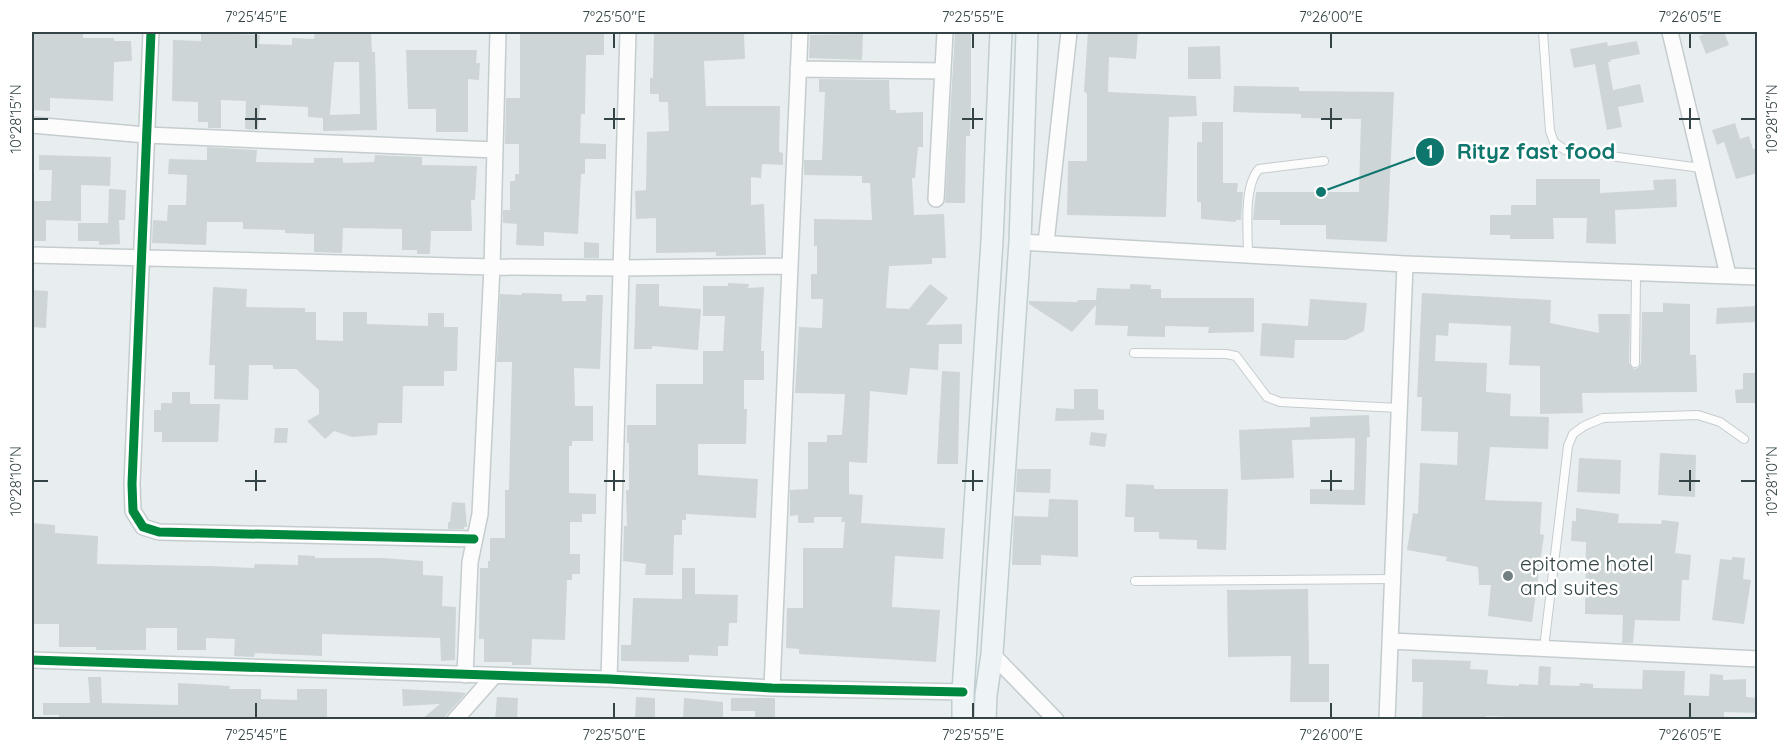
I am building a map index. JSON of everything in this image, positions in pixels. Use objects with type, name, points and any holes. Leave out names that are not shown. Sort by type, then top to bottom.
[{"type":"street","points":[[151,32],[132,484],[133,511],[143,527],[159,532],[474,539]]},
{"type":"street","points":[[465,675],[470,562],[480,514],[492,267],[498,32]]},
{"type":"street","points":[[609,679],[628,32]]},
{"type":"street","points":[[772,688],[800,32]]},
{"type":"street","points":[[936,199],[945,32]]},
{"type":"street","points":[[963,720],[1001,32]]},
{"type":"street","points":[[986,720],[1020,243],[1026,32]]},
{"type":"street","points":[[1046,243],[1069,32]]},
{"type":"street","points":[[1670,32],[1728,275]]},
{"type":"street","points":[[798,69],[943,71]]},
{"type":"street","points":[[32,124],[146,135],[495,150]]},
{"type":"street","points":[[1020,243],[1405,264],[1758,277]]},
{"type":"street","points":[[32,255],[492,267],[790,266]]},
{"type":"street","points":[[1387,720],[1405,264]]},
{"type":"street","points":[[983,380],[1011,380]]},
{"type":"street","points":[[1391,641],[1758,659]]},
{"type":"street","points":[[992,654],[1056,720]]},
{"type":"street","points":[[32,660],[609,679],[772,688],[963,692]]},
{"type":"street","points":[[455,720],[494,676]]},
{"type":"lane","points":[[1544,32],[1550,131],[1554,142],[1559,147],[1602,156],[1701,168]]},
{"type":"lane","points":[[1248,255],[1250,187],[1253,175],[1258,169],[1324,161]]},
{"type":"lane","points":[[1635,363],[1636,274]]},
{"type":"lane","points":[[1134,352],[1236,356],[1267,397],[1280,402],[1400,408]]},
{"type":"lane","points":[[1544,648],[1568,446],[1573,434],[1584,426],[1603,418],[1698,415],[1720,422],[1744,439]]},
{"type":"lane","points":[[1135,581],[1393,579]]},
{"type":"building","points":[[32,32],[83,32],[83,38],[114,38],[114,41],[131,41],[132,61],[114,62],[113,101],[50,98],[50,111],[32,110]]},
{"type":"building","points":[[315,32],[371,32],[372,52],[375,52],[377,130],[323,131],[323,118],[308,117],[308,107],[260,105],[258,130],[245,129],[246,101],[221,100],[221,128],[208,128],[208,122],[198,122],[198,102],[172,101],[173,40],[201,41],[201,33],[260,35],[259,44],[292,45],[292,38],[314,39]],"holes":[[[334,62],[359,62],[360,114],[330,115]]]},
{"type":"building","points":[[520,32],[604,32],[604,55],[586,55],[585,114],[581,114],[580,143],[606,144],[606,159],[585,159],[585,174],[581,174],[578,234],[544,232],[544,246],[516,245],[517,224],[503,223],[503,210],[510,210],[510,181],[515,181],[515,174],[519,174],[519,144],[505,144],[506,98],[520,98]]},
{"type":"building","points":[[654,32],[744,34],[745,59],[704,61],[706,106],[780,106],[779,152],[783,153],[783,165],[762,164],[761,178],[751,177],[751,205],[764,204],[766,255],[716,256],[716,252],[656,253],[656,218],[636,219],[635,191],[646,190],[647,132],[669,131],[668,102],[659,102],[659,94],[650,94],[650,78],[653,78]]},
{"type":"building","points":[[955,32],[971,32],[970,136],[966,136],[965,203],[945,203]]},
{"type":"building","points":[[1088,32],[1138,32],[1136,59],[1109,57],[1108,92],[1196,96],[1197,116],[1169,117],[1166,217],[1067,215],[1068,161],[1087,161],[1087,94],[1084,91]]},
{"type":"building","points":[[1709,32],[1724,32],[1729,45],[1706,54],[1699,36]]},
{"type":"building","points":[[863,34],[862,60],[809,58],[810,35]]},
{"type":"building","points":[[1637,41],[1640,54],[1608,62],[1613,90],[1640,84],[1644,102],[1618,107],[1622,127],[1607,130],[1595,64],[1574,68],[1570,49],[1607,42],[1608,46]]},
{"type":"building","points":[[1220,46],[1221,79],[1188,79],[1188,47]]},
{"type":"building","points":[[406,50],[477,50],[476,63],[480,63],[479,80],[468,79],[468,132],[436,132],[436,109],[408,109]]},
{"type":"building","points":[[819,79],[889,80],[890,110],[896,110],[896,113],[923,112],[923,147],[918,147],[915,178],[912,178],[914,215],[944,214],[946,258],[932,258],[932,264],[889,266],[886,308],[909,309],[930,284],[948,298],[926,325],[962,324],[962,344],[939,344],[938,370],[910,368],[907,395],[870,391],[867,463],[849,462],[849,494],[863,495],[861,523],[945,528],[943,559],[895,556],[892,607],[940,610],[936,662],[799,654],[799,649],[786,648],[787,608],[803,608],[803,548],[843,548],[845,522],[841,522],[842,517],[814,517],[814,523],[798,523],[798,515],[790,516],[790,490],[808,489],[808,442],[827,442],[827,435],[842,435],[845,394],[795,393],[799,327],[822,328],[823,299],[811,299],[811,274],[817,274],[814,219],[872,220],[870,183],[862,183],[862,176],[804,175],[804,160],[822,160],[825,92],[819,92]]},
{"type":"building","points":[[1234,86],[1299,87],[1299,91],[1394,92],[1387,242],[1326,239],[1326,225],[1280,225],[1280,220],[1253,220],[1256,192],[1359,192],[1361,119],[1301,118],[1301,114],[1233,112]]},
{"type":"building","points":[[1202,122],[1223,122],[1223,183],[1238,183],[1237,192],[1243,192],[1241,220],[1236,220],[1236,222],[1201,219],[1201,202],[1197,202],[1197,142],[1202,142]]},
{"type":"building","points":[[1735,123],[1740,139],[1749,136],[1753,149],[1758,148],[1758,173],[1736,179],[1724,142],[1717,145],[1712,130]]},
{"type":"building","points":[[207,147],[257,150],[256,162],[314,163],[314,158],[343,158],[343,163],[374,162],[375,155],[422,157],[422,165],[477,166],[475,200],[471,200],[472,231],[431,231],[430,254],[417,254],[417,250],[402,250],[402,229],[343,228],[342,253],[314,252],[314,234],[285,233],[285,230],[243,229],[243,222],[207,222],[206,245],[152,243],[153,220],[167,221],[168,205],[186,205],[187,175],[168,174],[169,159],[207,160]]},
{"type":"building","points":[[39,155],[111,157],[110,186],[81,185],[81,221],[46,220],[46,241],[34,241],[32,201],[51,201],[52,170],[39,170]]},
{"type":"building","points":[[1536,179],[1600,179],[1600,193],[1654,190],[1653,180],[1676,179],[1677,207],[1615,210],[1616,244],[1586,243],[1587,218],[1553,218],[1554,239],[1510,239],[1510,235],[1490,235],[1490,215],[1511,215],[1511,205],[1536,205]]},
{"type":"building","points":[[109,189],[126,190],[125,220],[119,220],[120,244],[99,245],[99,241],[78,241],[78,223],[108,223]]},
{"type":"building","points":[[584,242],[599,243],[599,258],[584,258]]},
{"type":"building","points":[[728,283],[749,284],[748,288],[764,287],[761,351],[764,351],[764,380],[744,380],[744,409],[747,409],[746,444],[698,444],[698,475],[758,479],[756,518],[686,514],[686,520],[682,520],[682,535],[674,535],[673,575],[645,575],[646,564],[623,561],[624,526],[627,526],[626,490],[629,490],[627,425],[656,425],[656,384],[703,384],[703,351],[723,351],[725,316],[703,316],[703,286],[728,286]]},
{"type":"building","points":[[636,284],[659,284],[659,306],[701,309],[698,350],[652,346],[652,349],[634,349]]},
{"type":"building","points":[[1130,284],[1151,285],[1151,289],[1161,289],[1161,298],[1254,298],[1254,332],[1208,333],[1209,327],[1165,326],[1165,337],[1127,336],[1128,326],[1095,325],[1096,305],[1072,332],[1029,304],[1029,301],[1096,300],[1097,288],[1130,289]]},
{"type":"building","points":[[213,287],[247,289],[246,307],[305,308],[305,312],[316,312],[316,340],[343,341],[343,312],[367,312],[367,324],[428,326],[428,313],[444,313],[444,327],[458,327],[457,371],[444,371],[444,386],[403,386],[402,423],[378,423],[377,435],[352,437],[334,431],[325,439],[307,421],[319,414],[319,390],[296,369],[273,369],[273,365],[249,365],[248,400],[214,399],[215,365],[209,365]]},
{"type":"building","points":[[32,290],[48,291],[46,328],[32,327]]},
{"type":"building","points":[[522,293],[562,294],[562,301],[586,301],[586,295],[603,295],[600,369],[574,368],[575,406],[593,406],[593,441],[572,441],[572,446],[569,446],[569,493],[596,494],[596,514],[582,514],[582,522],[570,522],[570,554],[580,554],[580,574],[572,574],[572,580],[567,580],[565,640],[532,639],[531,665],[512,665],[512,662],[484,662],[484,639],[479,639],[480,568],[488,568],[490,538],[505,538],[505,490],[509,490],[512,362],[497,362],[500,294],[522,295]]},
{"type":"building","points":[[1422,293],[1551,300],[1550,323],[1599,333],[1598,314],[1630,314],[1629,363],[1634,369],[1638,368],[1641,363],[1642,312],[1663,312],[1663,303],[1690,304],[1690,355],[1696,355],[1697,392],[1582,393],[1583,413],[1540,414],[1540,366],[1509,365],[1511,326],[1449,323],[1448,336],[1436,335],[1435,361],[1487,363],[1486,392],[1511,394],[1510,416],[1549,417],[1548,449],[1490,447],[1485,500],[1542,502],[1540,534],[1544,535],[1532,622],[1488,616],[1491,585],[1479,585],[1478,567],[1446,561],[1447,557],[1407,550],[1413,513],[1418,514],[1420,463],[1457,465],[1458,432],[1421,431],[1422,397],[1417,397]]},
{"type":"building","points":[[1310,299],[1367,303],[1364,331],[1346,340],[1295,340],[1294,358],[1260,356],[1262,323],[1308,326]]},
{"type":"building","points":[[1758,306],[1758,322],[1716,324],[1717,308]]},
{"type":"building","points":[[942,371],[960,372],[958,464],[937,464]]},
{"type":"building","points":[[1743,373],[1758,373],[1758,403],[1736,403],[1735,390],[1743,389]]},
{"type":"building","points":[[1074,389],[1098,389],[1098,409],[1104,410],[1104,420],[1055,421],[1056,408],[1074,409]]},
{"type":"building","points":[[172,392],[190,392],[190,404],[220,404],[218,442],[162,442],[162,432],[154,432],[154,410],[161,410],[161,403],[172,403]]},
{"type":"building","points":[[1369,415],[1370,437],[1367,437],[1365,505],[1310,504],[1310,489],[1354,490],[1355,438],[1292,440],[1294,478],[1241,480],[1239,430],[1310,427],[1310,417]]},
{"type":"building","points":[[275,428],[288,428],[287,443],[274,443]]},
{"type":"building","points":[[1091,432],[1107,434],[1105,447],[1089,445]]},
{"type":"building","points":[[1660,453],[1696,455],[1695,497],[1658,495]]},
{"type":"building","points":[[1579,458],[1621,460],[1620,494],[1577,492]]},
{"type":"building","points":[[1017,469],[1051,469],[1050,493],[1016,492]]},
{"type":"building","points":[[1126,484],[1154,485],[1154,489],[1228,489],[1226,550],[1197,549],[1197,540],[1159,539],[1159,532],[1134,532],[1134,517],[1125,517]]},
{"type":"building","points":[[1049,499],[1078,500],[1078,557],[1041,555],[1041,565],[1012,565],[1014,516],[1048,517]]},
{"type":"building","points":[[452,502],[465,503],[467,527],[464,529],[448,529]]},
{"type":"building","points":[[1576,508],[1619,514],[1618,523],[1661,524],[1662,520],[1679,522],[1675,553],[1691,555],[1689,580],[1682,580],[1680,621],[1635,620],[1633,643],[1622,643],[1623,615],[1585,614],[1586,542],[1571,541],[1572,521],[1576,521]]},
{"type":"building","points":[[32,523],[55,525],[55,533],[98,536],[97,564],[254,568],[255,564],[298,565],[298,555],[315,556],[315,558],[382,558],[423,561],[423,575],[443,576],[442,606],[456,607],[455,660],[441,661],[440,638],[322,634],[322,656],[255,653],[254,657],[234,656],[235,639],[206,638],[206,650],[177,650],[177,628],[146,628],[146,650],[59,647],[59,624],[32,624]]},
{"type":"building","points":[[1732,557],[1745,558],[1743,579],[1751,580],[1744,624],[1712,620],[1720,559],[1732,560]]},
{"type":"building","points":[[682,568],[695,568],[695,594],[738,595],[737,623],[729,623],[728,646],[718,646],[718,656],[689,655],[689,662],[621,661],[621,645],[631,645],[633,598],[682,599]]},
{"type":"building","points":[[1308,589],[1309,664],[1329,664],[1329,702],[1290,702],[1291,656],[1228,657],[1227,590]]},
{"type":"building","points":[[1412,659],[1471,661],[1470,669],[1488,670],[1487,684],[1519,686],[1519,684],[1538,685],[1539,666],[1551,667],[1550,685],[1579,686],[1580,683],[1593,684],[1593,688],[1642,689],[1643,670],[1685,671],[1684,695],[1709,696],[1710,674],[1723,675],[1723,680],[1746,679],[1746,697],[1758,698],[1758,713],[1724,712],[1724,720],[1579,720],[1486,716],[1486,720],[1422,720],[1423,682],[1412,682]]},
{"type":"building","points":[[88,677],[101,677],[102,703],[178,705],[178,683],[230,686],[229,689],[261,689],[261,699],[297,700],[297,689],[327,689],[327,720],[59,720],[59,715],[43,715],[43,703],[90,703]]},
{"type":"building","points":[[402,689],[466,693],[442,720],[421,720],[440,704],[403,706]]},
{"type":"building","points":[[497,697],[518,698],[517,720],[495,720]]},
{"type":"building","points":[[636,697],[655,698],[655,719],[635,718]]},
{"type":"building","points":[[684,698],[723,702],[723,720],[683,720]]},
{"type":"building","points":[[731,698],[775,698],[775,720],[755,720],[755,711],[731,711]]},
{"type":"cycle path","points":[[151,32],[132,484],[133,511],[143,527],[159,532],[474,539]]},
{"type":"cycle path","points":[[32,660],[609,679],[772,688],[963,692]]},
{"type":"place","name":"Rityz fast food","points":[[1321,192]]},
{"type":"place","name":"epitome hotel and suites","points":[[1508,576]]}]
